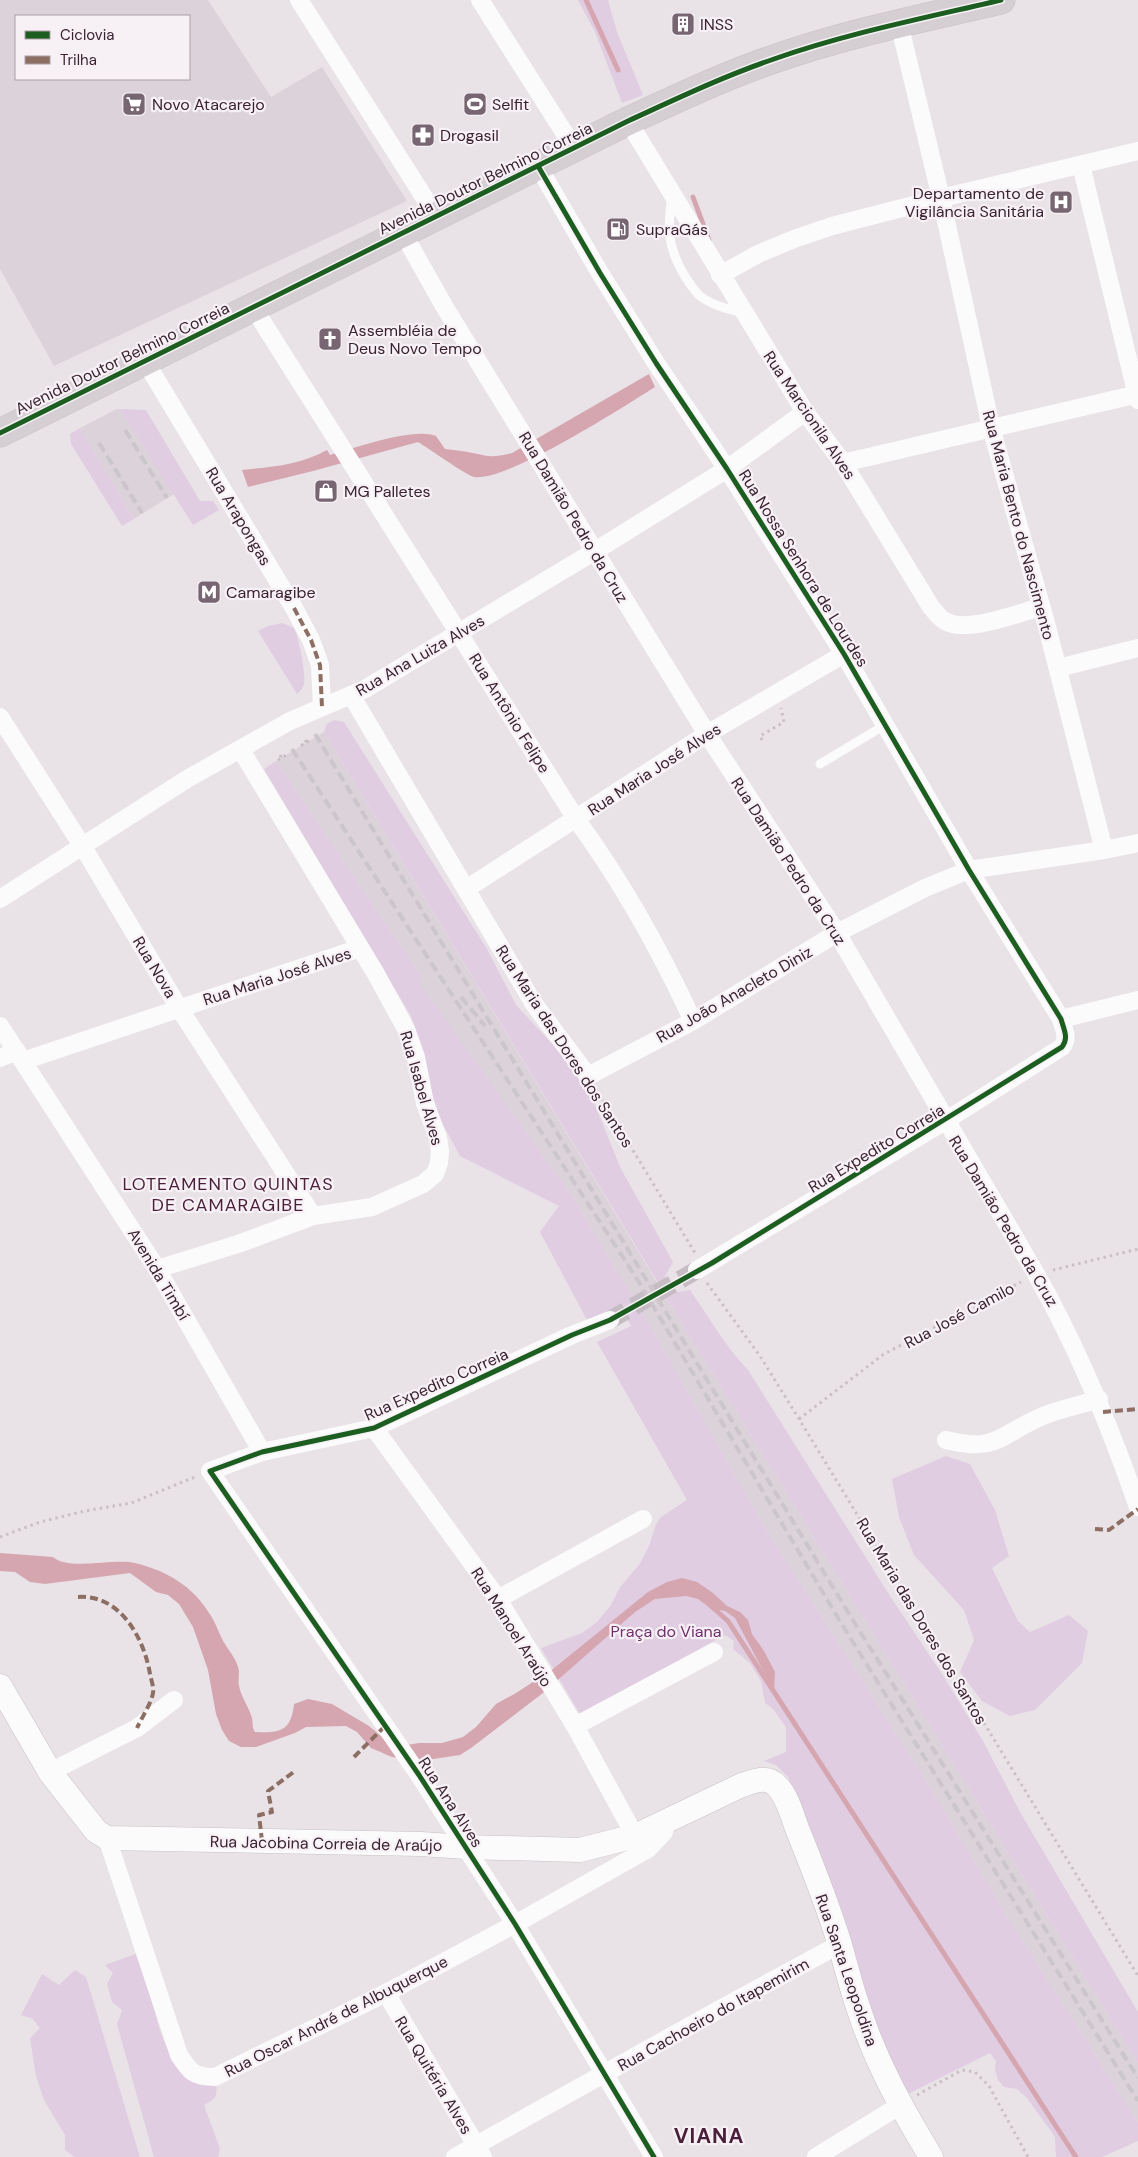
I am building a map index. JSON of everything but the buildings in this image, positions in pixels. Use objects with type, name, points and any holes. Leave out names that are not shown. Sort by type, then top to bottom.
[{"type":"main road","name":"Avenida Doutor Belmino Correia","points":[[0,433],[628,121],[731,75],[774,58],[899,24],[1001,0]]},
{"type":"street","points":[[298,0],[436,216]]},
{"type":"street","points":[[480,0],[574,148]]},
{"type":"street","name":"Rua Maria Bento do Nascimento","points":[[899,24],[941,198],[991,427],[1058,668],[1104,850]]},
{"type":"street","name":"Rua Marcionila Alves","points":[[628,121],[805,412],[843,463],[931,607],[944,621],[962,625],[982,623],[1041,607]]},
{"type":"street","points":[[720,275],[758,254],[832,226],[1138,151]]},
{"type":"street","points":[[843,463],[991,427],[1137,396],[1081,165]]},
{"type":"street","name":"Rua Nossa Senhora de Lourdes","points":[[538,166],[600,273],[656,363],[727,469],[844,654],[969,870],[1060,1019],[1066,1034],[1066,1042]]},
{"type":"street","name":"Rua Damião Pedro da Cruz","points":[[403,233],[444,306],[707,734],[837,934],[1036,1274],[1060,1317],[1099,1399],[1138,1507]]},
{"type":"street","name":"Rua Antônio Felipe","points":[[253,307],[576,819],[620,882],[639,913],[693,1021]]},
{"type":"street","name":"Rua Arapongas","points":[[145,361],[294,608],[311,640],[320,665],[322,707]]},
{"type":"street","name":"Rua Ana Luiza Alves","points":[[0,899],[187,779],[290,722],[365,689],[595,551],[727,469],[805,412]]},
{"type":"street","points":[[1058,668],[1138,648]]},
{"type":"street","name":"Rua Maria José Alves","points":[[466,889],[707,734],[844,654]]},
{"type":"street","name":"Rua Maria das Dores dos Santos","points":[[351,695],[534,1004],[588,1076]]},
{"type":"street","name":"Rua Nova","points":[[0,717],[83,847],[179,1008],[313,1216]]},
{"type":"street","name":"Rua Isabel Alves","points":[[157,1269],[238,1244],[313,1216],[372,1207],[423,1184],[435,1174],[439,1163],[438,1138],[425,1103],[416,1057],[406,1028],[392,1001],[241,750]]},
{"type":"street","name":"Rua João Anacleto Diniz","points":[[588,1076],[693,1021],[837,934],[925,888],[969,870],[1104,850],[1138,843]]},
{"type":"street","name":"Rua Maria José Alves","points":[[0,1058],[20,1056],[179,1008],[360,948]]},
{"type":"street","points":[[1060,1019],[1138,1000]]},
{"type":"street","name":"Avenida Timbí","points":[[0,1026],[157,1269],[262,1452]]},
{"type":"street","name":"Rua Expedito Correia","points":[[700,1269],[945,1121],[1062,1047],[1066,1042]]},
{"type":"street","name":"Rua Expedito Correia","points":[[210,1471],[262,1452],[374,1428],[572,1335],[610,1320]]},
{"type":"street","points":[[946,1440],[981,1445],[1001,1440],[1043,1416],[1099,1399]]},
{"type":"street","name":"Rua Manoel Araújo","points":[[374,1428],[498,1599],[575,1726],[634,1836]]},
{"type":"street","name":"Rua Ana Alves","points":[[210,1471],[419,1775],[466,1847],[515,1924],[654,2157]]},
{"type":"street","points":[[498,1599],[643,1520]]},
{"type":"street","points":[[575,1726],[714,1652]]},
{"type":"street","name":"Rua Oscar André de Albuquerque","points":[[0,1686],[50,1772],[96,1831],[107,1838],[179,2055],[188,2070],[201,2077],[215,2077],[386,1994],[515,1924],[648,1849],[664,1832],[666,1822]]},
{"type":"street","points":[[50,1772],[136,1728],[174,1700]]},
{"type":"street","name":"Rua Jacobina Correia de Araújo","points":[[107,1838],[421,1844],[580,1850],[634,1836],[742,1785],[758,1780],[770,1780]]},
{"type":"street","name":"Rua Santa Leopoldina","points":[[770,1780],[778,1786],[784,1796],[840,1944],[858,2008],[880,2067],[900,2106],[931,2157]]},
{"type":"street","name":"Rua Cachoeiro do Itapemirim","points":[[455,2157],[480,2151],[604,2074],[840,1944]]},
{"type":"street","name":"Rua Quitéria Alves","points":[[386,1994],[480,2151]]},
{"type":"street","points":[[816,2157],[900,2106]]},
{"type":"lane","points":[[672,195],[668,222],[670,242],[675,260],[699,296],[718,306],[744,313]]},
{"type":"lane","points":[[820,764],[885,725]]},
{"type":"path","points":[[762,740],[760,736],[784,722],[778,693]]},
{"type":"path","points":[[305,740],[306,742],[302,745],[312,739]]},
{"type":"path","points":[[280,755],[281,757],[278,760],[288,754]]},
{"type":"path","points":[[0,1537],[40,1522],[85,1511],[131,1503],[210,1471]]},
{"type":"path","points":[[900,2106],[962,2070],[975,2072],[989,2086],[1028,2157]]},
{"type":"shaded area","points":[[0,0],[208,0],[271,97],[322,67],[407,201],[54,366],[0,269]]},
{"type":"shaded area","points":[[649,374],[655,387],[565,441],[511,468],[489,476],[474,477],[455,467],[418,442],[248,487],[242,470],[286,464],[307,459],[327,450],[330,455],[413,434],[436,436],[445,449],[486,456],[504,455],[512,453]]},
{"type":"shaded area","points":[[120,409],[174,494],[134,519],[80,428]]},
{"type":"shaded area","points":[[324,732],[664,1294],[1138,2063],[1138,2122],[1002,1908],[932,1790],[763,1524],[651,1327],[572,1196],[417,981],[421,975],[276,761]]},
{"type":"shaded area","points":[[0,1553],[53,1557],[60,1561],[80,1564],[135,1563],[147,1566],[179,1582],[197,1597],[204,1606],[235,1660],[239,1671],[240,1690],[251,1714],[255,1732],[272,1732],[283,1729],[290,1720],[294,1704],[308,1699],[332,1704],[369,1726],[394,1747],[419,1743],[442,1743],[463,1737],[476,1727],[496,1704],[553,1669],[648,1592],[667,1582],[682,1578],[697,1582],[727,1606],[740,1612],[748,1620],[752,1634],[775,1672],[774,1691],[735,1618],[725,1611],[710,1608],[698,1599],[686,1596],[655,1599],[635,1612],[543,1693],[460,1755],[420,1761],[392,1757],[371,1748],[357,1732],[346,1726],[306,1727],[256,1747],[241,1747],[229,1741],[222,1730],[216,1714],[208,1670],[193,1627],[179,1604],[168,1595],[156,1592],[130,1573],[45,1584],[30,1582],[15,1572],[0,1571]]},
{"type":"green space","points":[[578,0],[608,0],[617,32],[643,95],[622,103],[595,32]]},
{"type":"green space","points":[[120,409],[146,410],[200,501],[213,501],[219,510],[193,525]]},
{"type":"green space","points":[[80,428],[134,519],[122,526],[71,444],[70,434]]},
{"type":"green space","points":[[282,623],[294,628],[300,647],[304,684],[297,694],[258,631],[268,626]]},
{"type":"green space","points":[[334,720],[344,722],[487,949],[516,1005],[584,1078],[621,1169],[673,1262],[660,1286],[324,732],[327,724]]},
{"type":"green space","name":"Praça do Viana","points":[[276,761],[421,975],[418,981],[572,1196],[651,1327],[763,1524],[932,1790],[1002,1908],[1138,2122],[1138,2141],[1102,2157],[1056,2157],[1055,2137],[1027,2098],[1017,2089],[1004,2087],[998,2080],[995,2070],[996,2061],[990,2053],[906,2095],[883,2046],[811,1832],[788,1777],[776,1765],[764,1761],[786,1752],[786,1727],[773,1709],[765,1703],[761,1681],[750,1663],[733,1649],[734,1641],[725,1635],[580,1714],[541,1648],[582,1633],[597,1622],[611,1605],[620,1587],[639,1565],[649,1546],[656,1524],[661,1517],[687,1500],[597,1342],[631,1326],[619,1306],[587,1320],[540,1232],[559,1206],[460,1156],[440,1119],[422,1062],[411,1016],[264,769]]},
{"type":"green space","points":[[690,1290],[725,1341],[748,1370],[983,1741],[1020,1812],[1138,2012],[1138,2063],[664,1294]]},
{"type":"green space","points":[[946,1456],[970,1464],[995,1510],[1009,1556],[992,1568],[1018,1621],[1030,1632],[1069,1615],[1088,1631],[1082,1663],[1035,1710],[1010,1716],[982,1701],[960,1672],[974,1640],[964,1610],[914,1555],[899,1517],[892,1479]]},
{"type":"green space","points":[[138,1953],[161,2034],[173,2061],[216,2084],[217,2092],[215,2097],[204,2105],[220,2149],[218,2157],[154,2157],[117,2024],[122,2010],[112,2002],[107,1984],[113,1973],[105,1965]]},
{"type":"green space","points":[[75,1970],[86,1977],[140,2157],[75,2157],[65,2150],[65,2135],[44,2100],[36,2076],[30,2038],[40,2028],[33,2019],[21,2015],[42,1974],[59,1985]]},
{"type":"waterway","points":[[586,0],[618,70]]},
{"type":"waterway","points":[[693,197],[709,240]]},
{"type":"waterway","points":[[711,1606],[728,1621],[1076,2157]]},
{"type":"tunnel","points":[[610,1320],[697,1270]]},
{"type":"railway","points":[[125,430],[167,498]]},
{"type":"railway","points":[[99,443],[142,513]]},
{"type":"railway","points":[[315,734],[851,1617],[1138,2078]]},
{"type":"railway","points":[[292,749],[637,1279],[841,1623],[1138,2101]]},
{"type":"railway","points":[[461,997],[485,1026]]},
{"type":"marked path","points":[[294,608],[311,640],[320,665],[322,707]]},
{"type":"marked path","points":[[1103,1412],[1138,1409]]},
{"type":"marked path","points":[[1095,1529],[1109,1530],[1138,1509]]},
{"type":"marked path","points":[[78,1597],[93,1598],[106,1603],[118,1611],[128,1621],[142,1646],[147,1660],[153,1691],[150,1702],[137,1728]]},
{"type":"marked path","points":[[354,1757],[385,1726]]},
{"type":"marked path","points":[[262,1841],[259,1815],[272,1812],[268,1791],[295,1771]]},
{"type":"cycle path","points":[[0,433],[628,121],[700,88],[755,66],[830,41],[1001,0]]},
{"type":"cycle path","points":[[538,166],[600,273],[656,363],[727,469],[844,654],[969,870],[1061,1019],[1066,1037],[1062,1047],[712,1263],[610,1320],[572,1335],[374,1428],[262,1452],[210,1471],[419,1775],[515,1924],[654,2157]]},
{"type":"place","name":"INSS","points":[[683,24]]},
{"type":"place","name":"Novo Atacarejo","points":[[134,104]]},
{"type":"place","name":"Selfit","points":[[475,104]]},
{"type":"place","name":"Drogasil","points":[[423,135]]},
{"type":"place","name":"Departamento de Vigilância Sanitária","points":[[1061,202]]},
{"type":"place","name":"SupraGás","points":[[618,229]]},
{"type":"place","name":"Assembléia de Deus Novo Tempo","points":[[330,339]]},
{"type":"place","name":"MG Palletes","points":[[326,491]]},
{"type":"place","name":"Camaragibe","points":[[209,592]]},
{"type":"district","name":"LOTEAMENTO QUINTAS DE CAMARAGIBE","points":[[228,1194]]},
{"type":"district","name":"VIANA","points":[[709,2136]]}]
